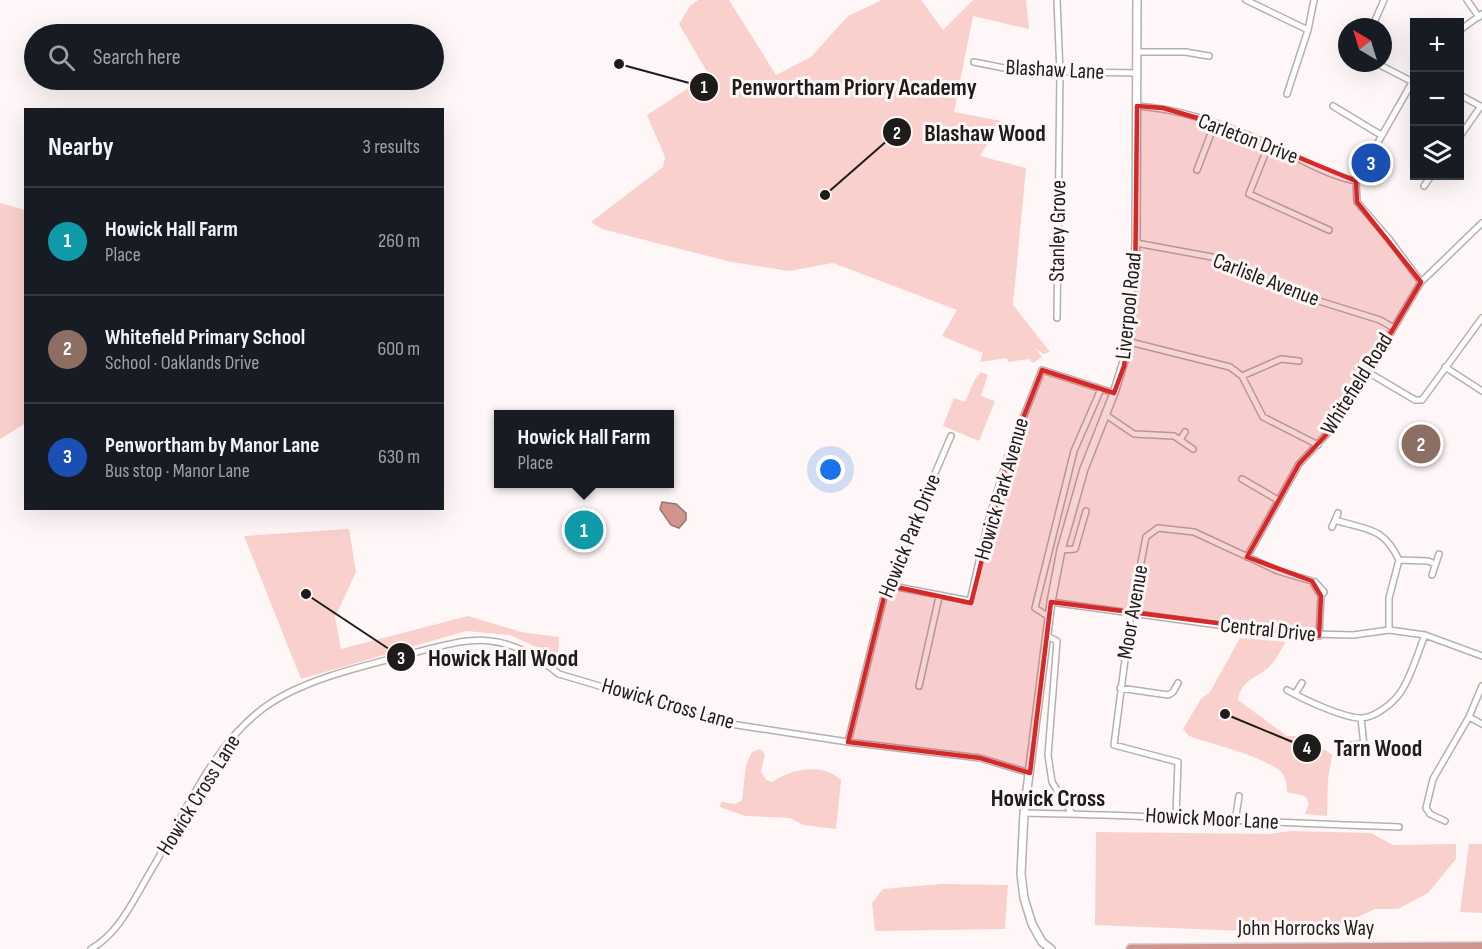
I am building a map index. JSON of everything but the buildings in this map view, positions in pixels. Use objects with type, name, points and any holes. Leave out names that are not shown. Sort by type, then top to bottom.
[{"type":"highway","name":"John Horrocks Way","points":[[1131,949],[1482,947]]},
{"type":"street","name":"Stanley Grove","points":[[1057,0],[1060,73],[1058,318]]},
{"type":"street","name":"Liverpool Road","points":[[1051,949],[1042,945],[1026,910],[1022,887],[1024,813],[1051,602],[1061,550],[1084,469],[1114,393],[1130,342],[1136,243],[1137,0]]},
{"type":"street","points":[[1246,0],[1308,30]]},
{"type":"street","points":[[1287,94],[1308,30],[1314,0]]},
{"type":"street","points":[[1376,18],[1384,0]]},
{"type":"street","points":[[1464,27],[1480,15],[1467,0]]},
{"type":"street","points":[[1138,52],[1185,52],[1209,56]]},
{"type":"street","name":"Blashaw Lane","points":[[974,62],[1019,71],[1137,73]]},
{"type":"street","points":[[1392,71],[1410,79]]},
{"type":"street","points":[[1410,88],[1356,181],[1357,202],[1389,239],[1421,282]]},
{"type":"street","points":[[1464,97],[1482,107],[1464,131]]},
{"type":"street","name":"Carleton Drive","points":[[1137,106],[1163,108],[1215,123],[1269,144],[1342,178],[1356,181]]},
{"type":"street","points":[[1333,106],[1381,135]]},
{"type":"street","points":[[1197,170],[1215,123]]},
{"type":"street","points":[[1269,144],[1249,194],[1329,230]]},
{"type":"street","points":[[1424,186],[1428,180]]},
{"type":"street","name":"Whitefield Road","points":[[1247,557],[1299,464],[1338,422],[1392,327],[1421,282],[1482,223]]},
{"type":"street","name":"Carlisle Avenue","points":[[1136,243],[1212,257],[1290,292],[1380,320],[1392,327]]},
{"type":"street","points":[[1366,371],[1415,400],[1422,400],[1482,318]]},
{"type":"street","points":[[1130,342],[1230,367],[1242,376],[1263,417],[1318,445]]},
{"type":"street","points":[[1242,376],[1281,359],[1299,361]]},
{"type":"street","points":[[1445,367],[1482,391]]},
{"type":"street","name":"Howick Park Avenue","points":[[886,585],[966,602],[972,597],[988,522],[1008,456],[1042,370],[1114,393]]},
{"type":"street","points":[[1049,617],[1035,608],[1042,574],[1074,451],[1101,389]]},
{"type":"street","points":[[1106,415],[1134,434],[1161,434],[1180,440],[1193,449]]},
{"type":"street","points":[[1180,440],[1185,432]]},
{"type":"street","name":"Howick Park Drive","points":[[848,742],[886,585],[951,436]]},
{"type":"street","points":[[1242,479],[1278,500]]},
{"type":"street","points":[[1061,550],[1075,549],[1086,511]]},
{"type":"street","points":[[1332,527],[1338,513]]},
{"type":"street","points":[[1335,520],[1365,527],[1384,536],[1399,560],[1389,598],[1389,630]]},
{"type":"street","name":"Moor Avenue","points":[[1176,816],[1178,762],[1114,745],[1131,613],[1146,537],[1158,528],[1194,532],[1278,571],[1322,586],[1324,592],[1321,596],[1318,636]]},
{"type":"street","points":[[1432,575],[1439,554]]},
{"type":"street","points":[[1399,560],[1428,561],[1435,564]]},
{"type":"street","points":[[919,686],[939,597]]},
{"type":"street","name":"Central Drive","points":[[1051,602],[1251,631],[1318,636],[1353,635],[1389,630],[1425,634],[1482,656]]},
{"type":"street","points":[[1287,690],[1311,702],[1361,718],[1388,706],[1402,690],[1425,634]]},
{"type":"street","name":"Liverpool Road","points":[[1047,636],[1057,641],[1048,755],[1052,782],[1071,812]]},
{"type":"street","name":"Howick Cross Lane","points":[[91,949],[116,928],[208,772],[238,731],[266,706],[307,686],[373,664],[463,640],[508,642],[538,657],[559,674],[724,723],[848,742],[980,758],[1030,773]]},
{"type":"street","points":[[1120,688],[1168,695],[1173,692],[1178,683]]},
{"type":"street","points":[[1295,694],[1302,683]]},
{"type":"street","points":[[1444,822],[1430,814],[1426,808],[1433,779],[1469,717],[1482,686]]},
{"type":"street","points":[[1469,717],[1482,724]]},
{"type":"street","points":[[1361,718],[1365,755]]},
{"type":"street","points":[[1351,745],[1364,744]]},
{"type":"street","points":[[1235,822],[1239,796]]},
{"type":"street","name":"Howick Moor Lane","points":[[1024,813],[1071,812],[1176,816],[1235,822],[1399,827]]},
{"type":"highlighted area","points":[[1137,106],[1163,108],[1215,123],[1356,181],[1357,202],[1421,282],[1338,422],[1299,464],[1247,557],[1312,581],[1321,596],[1319,636],[1051,602],[1030,773],[980,758],[848,742],[887,585],[971,603],[1008,456],[1042,370],[1114,393],[1124,366],[1135,299]]},
{"type":"shaded area","points":[[698,0],[729,0],[776,75],[811,57],[848,16],[882,0],[921,0],[943,30],[973,0],[1026,0],[1029,29],[973,16],[954,112],[1001,121],[980,156],[1026,168],[1013,305],[1050,352],[1043,354],[1035,348],[1042,357],[1033,363],[1029,359],[1008,362],[1007,358],[980,362],[983,353],[942,336],[957,310],[833,263],[789,271],[731,262],[602,229],[591,222],[663,167],[665,157],[647,115],[709,75],[679,24],[690,6]]},
{"type":"shaded area","points":[[0,203],[24,210],[24,424],[0,439]]},
{"type":"shaded area","points":[[981,372],[988,375],[981,396],[995,401],[979,441],[943,426],[954,398],[965,402],[975,379]]},
{"type":"shaded area","points":[[662,502],[676,504],[686,513],[686,520],[679,528],[671,525],[660,509]]},
{"type":"shaded area","points":[[349,529],[356,572],[335,617],[341,649],[468,616],[521,632],[559,637],[558,657],[510,635],[466,631],[301,679],[244,536]]},
{"type":"shaded area","points":[[1240,638],[1286,642],[1270,666],[1246,683],[1238,700],[1287,736],[1305,736],[1332,755],[1328,779],[1327,816],[1305,814],[1309,803],[1305,796],[1287,792],[1283,774],[1279,770],[1247,754],[1189,736],[1183,729],[1201,699],[1210,692]]},
{"type":"shaded area","points":[[760,749],[765,754],[761,771],[766,780],[772,782],[797,771],[816,769],[834,774],[841,780],[836,829],[804,825],[790,818],[745,816],[720,807],[721,802],[735,804],[742,800],[746,765],[752,752]]},
{"type":"shaded area","points":[[1291,831],[1371,833],[1393,845],[1456,844],[1456,859],[1428,893],[1398,909],[1375,909],[1345,923],[1285,922],[1244,931],[1095,925],[1096,832],[1269,834]]},
{"type":"shaded area","points":[[1469,844],[1482,844],[1482,913],[1460,912]]},
{"type":"shaded area","points":[[941,884],[1008,885],[1005,929],[875,931],[872,903],[883,889]]},
{"type":"place","name":"Penwortham Priory Academy","points":[[619,64]]},
{"type":"place","name":"Penwortham by Manor Lane","points":[[1371,163]]},
{"type":"place","name":"Blashaw Wood","points":[[825,195]]},
{"type":"place","name":"Whitefield Primary School","points":[[1421,444]]},
{"type":"place","name":"Howick Hall Farm","points":[[584,530]]},
{"type":"place","name":"Howick Hall Wood","points":[[306,594]]},
{"type":"place","name":"Tarn Wood","points":[[1225,714]]},
{"type":"district","name":"Howick Cross","points":[[1048,798]]}]
